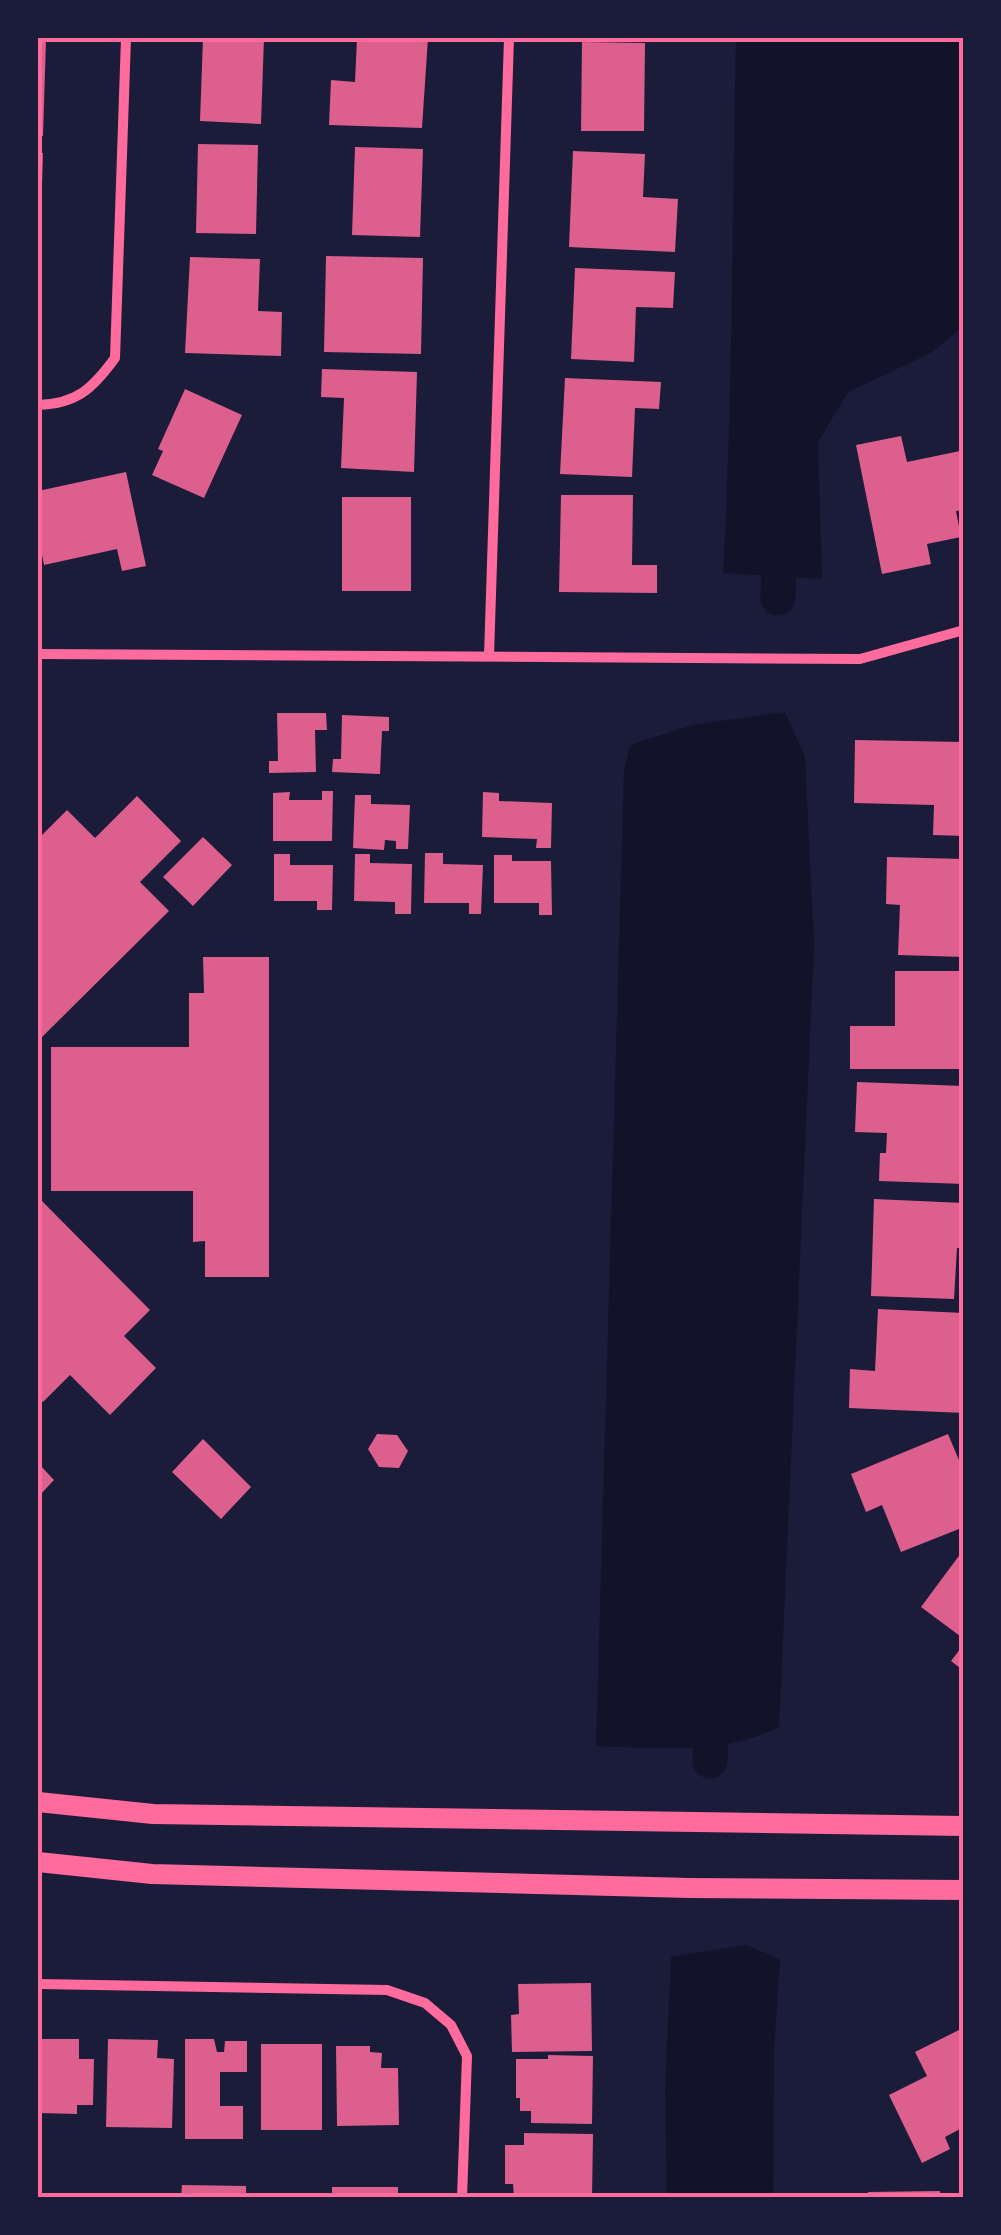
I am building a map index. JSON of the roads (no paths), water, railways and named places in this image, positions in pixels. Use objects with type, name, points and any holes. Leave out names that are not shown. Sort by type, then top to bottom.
[{"type":"main road","points":[[38,1802],[153,1814],[964,1826]]},
{"type":"main road","points":[[38,1862],[152,1874],[689,1888],[964,1890]]},
{"type":"street","points":[[38,405],[59,404],[93,388],[115,358],[126,38]]},
{"type":"street","points":[[489,656],[509,38]]},
{"type":"street","points":[[38,654],[860,659],[964,630]]},
{"type":"street","points":[[38,1984],[387,1990],[425,2003],[451,2025],[467,2056],[462,2198]]},
{"type":"waterway","points":[[778,598],[780,529]]},
{"type":"waterway","points":[[710,1761],[713,1697]]}]
